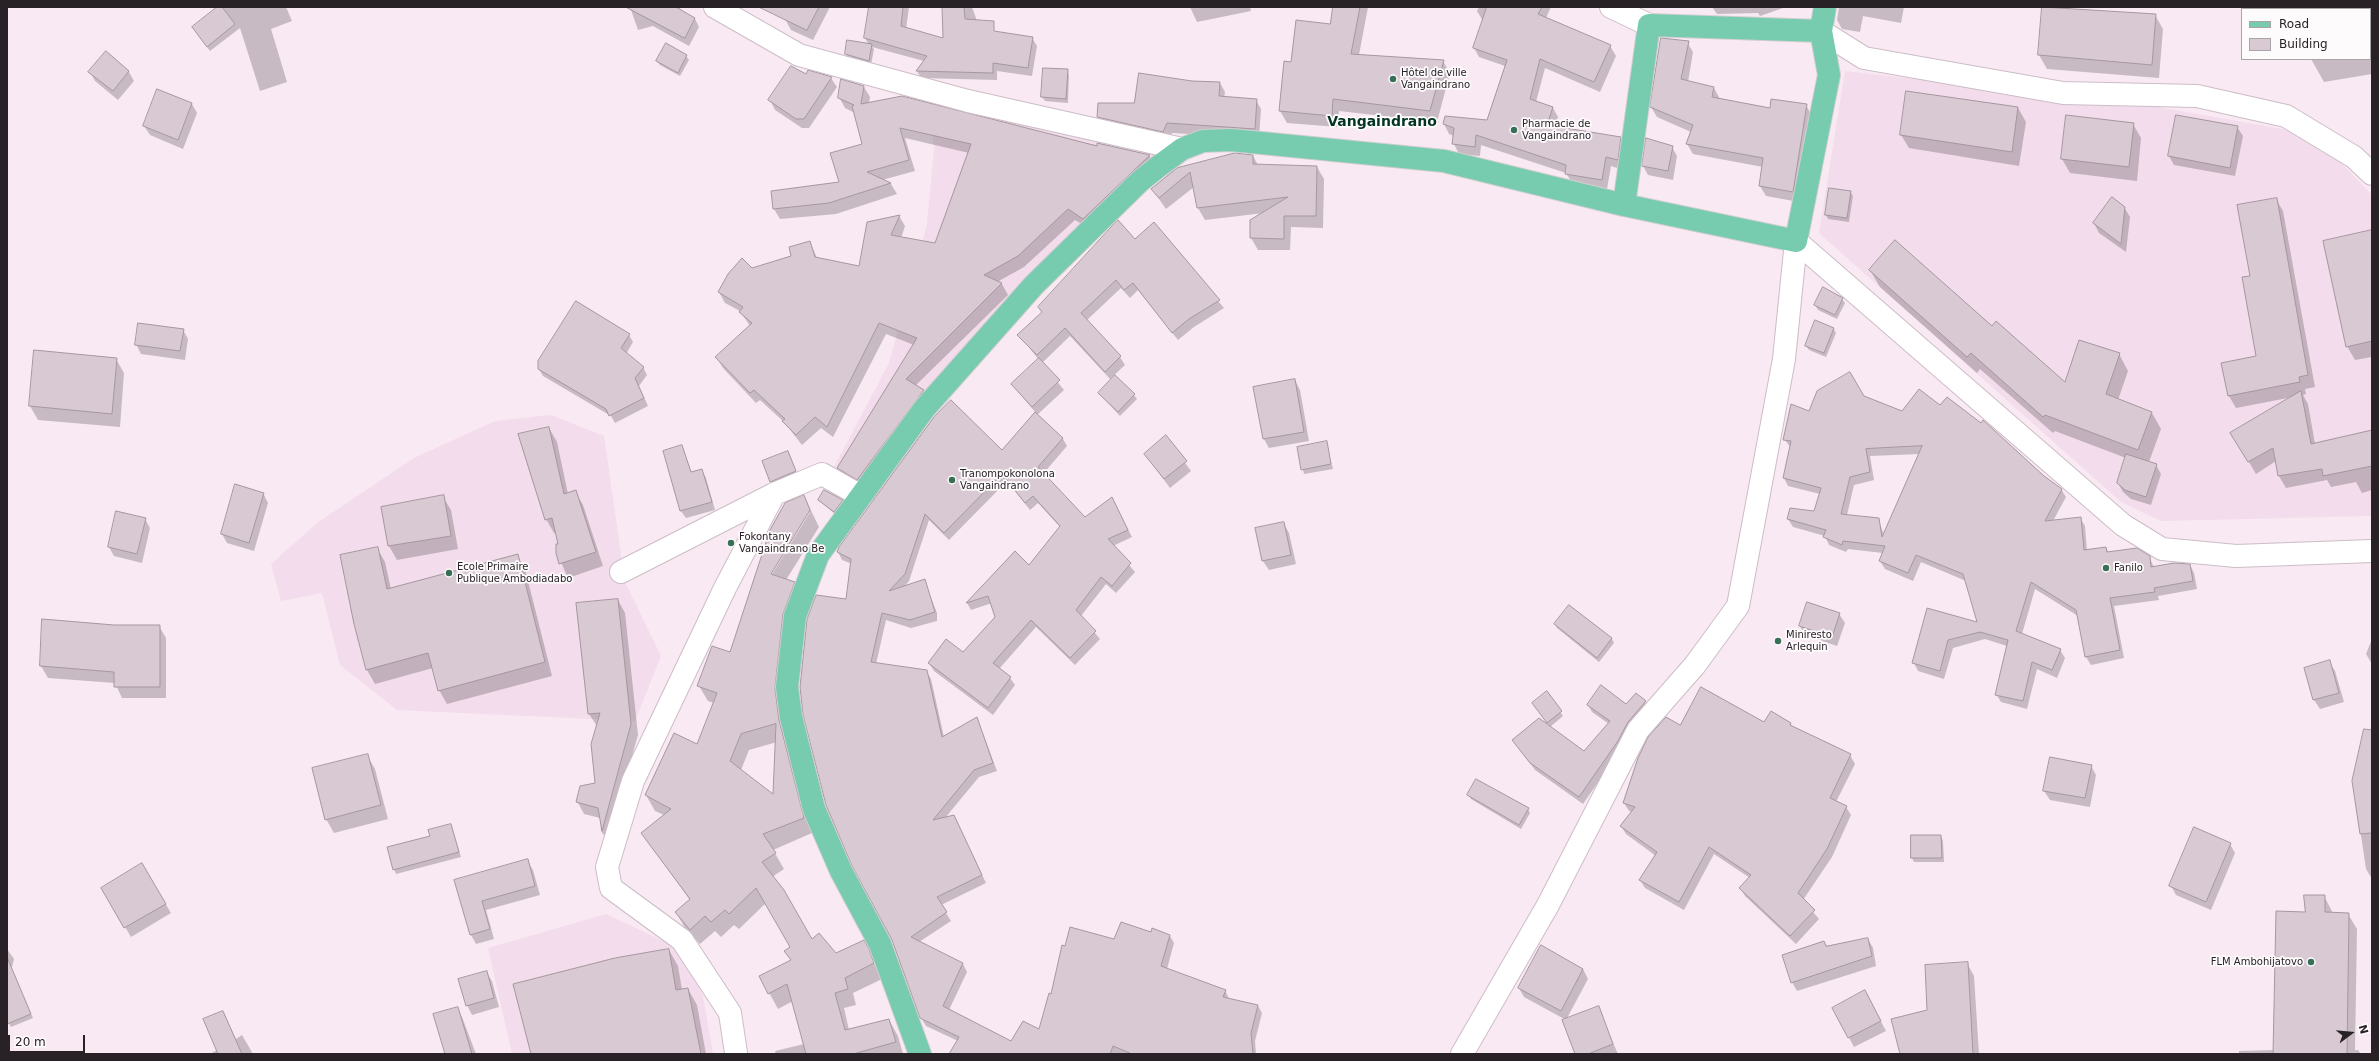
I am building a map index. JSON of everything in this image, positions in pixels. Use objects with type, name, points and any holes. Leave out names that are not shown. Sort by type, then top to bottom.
[{"type":"main road","points":[[920,1054],[880,944],[841,871],[814,809],[791,717],[787,687],[795,616],[818,555],[924,409],[1034,285],[1139,182],[1182,149],[1203,141],[1231,140],[1444,161],[1624,205],[1796,240],[1829,75],[1820,31],[1825,7]]},
{"type":"main road","points":[[1624,205],[1649,25],[1820,31]]},
{"type":"street","points":[[715,7],[799,55],[968,100],[1182,149]]},
{"type":"street","points":[[1611,7],[1649,25]]},
{"type":"street","points":[[1820,31],[1864,58],[2062,93],[2197,96],[2286,116],[2354,157],[2372,174]]},
{"type":"street","points":[[1796,240],[2123,525],[2162,548],[2236,556],[2372,551]]},
{"type":"street","points":[[1462,1054],[1548,905],[1638,730],[1695,665],[1738,606],[1784,359],[1796,240]]},
{"type":"street","points":[[621,572],[774,494],[822,474],[861,496]]},
{"type":"street","points":[[736,1053],[730,1013],[682,940],[611,888],[607,867],[633,781],[725,588],[774,494]]},
{"type":"shaded area","points":[[1845,71],[2152,106],[2299,132],[2324,145],[2372,195],[2372,516],[2161,521],[2121,502],[1819,233]]},
{"type":"shaded area","points":[[927,93],[1158,150],[1144,172],[864,484],[834,467],[889,363],[927,224],[934,149]]},
{"type":"shaded area","name":"Ecole Primaire Publique Ambodiadabo","points":[[551,415],[604,436],[625,582],[661,656],[635,721],[397,710],[340,665],[322,593],[281,601],[271,564],[317,523],[414,458],[495,421]]},
{"type":"shaded area","points":[[606,914],[676,947],[703,996],[713,1054],[512,1054],[488,948]]},
{"type":"building","points":[[217,7],[222,7],[235,24],[207,47],[192,27]]},
{"type":"building","points":[[626,7],[676,7],[695,18],[685,38]]},
{"type":"building","points":[[759,7],[819,7],[807,30]]},
{"type":"building","points":[[869,7],[903,7],[901,26],[943,38],[942,7],[964,7],[965,19],[994,21],[994,31],[1033,37],[1028,68],[993,63],[993,73],[916,71],[927,56],[864,38]]},
{"type":"building","points":[[1333,7],[1360,7],[1351,54],[1444,60],[1430,111],[1333,99],[1332,116],[1279,111],[1284,61],[1291,62],[1296,20],[1330,24]]},
{"type":"building","points":[[1487,7],[1542,7],[1538,14],[1611,45],[1594,82],[1540,59],[1530,99],[1553,107],[1547,125],[1621,137],[1618,160],[1606,157],[1602,180],[1565,174],[1566,165],[1476,135],[1475,147],[1452,144],[1454,128],[1443,124],[1445,116],[1487,120],[1507,60],[1473,48]]},
{"type":"building","points":[[2042,7],[2156,14],[2152,65],[2038,55]]},
{"type":"building","points":[[1661,38],[1689,41],[1681,79],[1714,87],[1712,97],[1770,108],[1771,99],[1807,104],[1793,192],[1759,186],[1763,158],[1686,144],[1693,125],[1650,107]]},
{"type":"building","points":[[847,40],[872,44],[869,61],[845,54]]},
{"type":"building","points":[[666,43],[687,55],[678,73],[656,61]]},
{"type":"building","points":[[106,51],[129,71],[113,91],[88,72]]},
{"type":"building","points":[[791,66],[806,74],[808,70],[832,77],[804,119],[796,119],[768,100]]},
{"type":"building","points":[[1043,68],[1068,69],[1066,99],[1041,97]]},
{"type":"building","points":[[1139,73],[1192,81],[1220,82],[1219,96],[1257,99],[1255,129],[1167,123],[1163,132],[1097,117],[1098,103],[1134,103]]},
{"type":"building","points":[[841,79],[864,86],[861,104],[902,96],[1097,146],[1097,143],[1150,155],[1083,219],[1068,209],[1018,256],[984,275],[1002,283],[906,379],[924,390],[857,480],[837,468],[917,338],[879,323],[827,427],[815,417],[796,435],[782,421],[785,419],[754,390],[750,393],[715,357],[752,323],[739,312],[743,307],[718,292],[728,274],[742,258],[752,268],[791,256],[789,247],[810,241],[815,257],[859,266],[867,222],[900,215],[891,235],[935,243],[971,144],[900,128],[909,160],[867,172],[891,183],[829,203],[773,209],[771,191],[839,182],[830,153],[862,144],[852,106],[854,105],[838,98]]},
{"type":"building","points":[[157,89],[192,103],[178,140],[143,126]]},
{"type":"building","points":[[1906,91],[2018,107],[2012,152],[1900,135]]},
{"type":"building","points":[[2066,115],[2134,123],[2129,167],[2061,159]]},
{"type":"building","points":[[2176,115],[2238,126],[2230,168],[2168,156]]},
{"type":"building","points":[[1646,138],[1673,146],[1668,171],[1642,166]]},
{"type":"building","points":[[1235,153],[1253,155],[1253,164],[1317,166],[1316,216],[1284,216],[1284,239],[1250,238],[1250,220],[1288,197],[1197,208],[1190,172],[1159,198],[1151,189],[1177,168]]},
{"type":"building","points":[[1829,188],[1851,191],[1847,218],[1825,215]]},
{"type":"building","points":[[2112,197],[2125,207],[2121,244],[2093,223]]},
{"type":"building","points":[[2277,198],[2308,375],[2299,377],[2300,382],[2228,396],[2221,363],[2256,356],[2242,277],[2250,276],[2237,205]]},
{"type":"building","points":[[1118,220],[1135,239],[1154,222],[1220,300],[1189,319],[1172,333],[1133,283],[1124,290],[1116,280],[1081,313],[1121,356],[1105,372],[1065,328],[1037,355],[1017,335],[1042,312],[1038,307]]},
{"type":"building","points":[[2372,230],[2372,341],[2346,347],[2323,241]]},
{"type":"building","points":[[1895,240],[1992,326],[1996,321],[2065,382],[2079,340],[2120,353],[2106,394],[2152,412],[2138,450],[2045,415],[2043,417],[1971,353],[1967,357],[1869,270]]},
{"type":"building","points":[[1823,287],[1843,298],[1835,315],[1814,305]]},
{"type":"building","points":[[576,301],[630,334],[621,348],[644,367],[635,378],[644,398],[609,416],[606,409],[538,369],[538,361]]},
{"type":"building","points":[[1815,320],[1834,328],[1824,353],[1805,346]]},
{"type":"building","points":[[138,323],[184,329],[180,351],[135,345]]},
{"type":"building","points":[[34,350],[117,358],[112,414],[29,406]]},
{"type":"building","points":[[1039,358],[1060,380],[1032,407],[1011,384]]},
{"type":"building","points":[[1850,372],[1864,396],[1902,411],[1919,389],[1940,405],[1947,397],[1981,423],[1983,420],[2044,476],[2062,489],[2045,521],[2081,517],[2084,550],[2106,547],[2107,552],[2137,548],[2150,556],[2151,567],[2174,563],[2190,564],[2193,581],[2154,588],[2155,592],[2110,598],[2120,650],[2085,657],[2076,610],[2031,582],[2016,631],[2061,649],[2052,670],[2032,662],[2023,701],[1995,695],[2008,640],[1980,632],[1948,640],[1940,671],[1912,663],[1927,608],[1977,622],[1963,574],[1916,555],[1908,573],[1879,561],[1885,546],[1843,541],[1842,545],[1823,537],[1826,530],[1787,519],[1790,508],[1814,511],[1821,488],[1783,478],[1791,441],[1783,440],[1791,404],[1809,411],[1817,391]],"holes":[[[1922,446],[1882,537],[1879,518],[1841,514],[1850,477],[1870,472],[1866,449]]]},
{"type":"building","points":[[1115,375],[1135,394],[1118,412],[1098,393]]},
{"type":"building","points":[[1295,379],[1304,432],[1263,439],[1253,387]]},
{"type":"building","points":[[2301,391],[2311,444],[2372,430],[2372,466],[2323,476],[2322,469],[2278,476],[2273,448],[2248,462],[2230,433]]},
{"type":"building","points":[[951,400],[1002,450],[1035,412],[1063,438],[1038,467],[1085,517],[1112,497],[1128,530],[1108,539],[1131,563],[1112,586],[1101,577],[1076,610],[1096,631],[1070,658],[1031,620],[993,663],[1011,677],[988,708],[928,663],[946,639],[963,652],[995,617],[988,596],[966,603],[1015,551],[1029,565],[1060,526],[1033,496],[1025,503],[1002,474],[944,533],[925,514],[905,574],[889,591],[925,579],[935,612],[910,620],[882,613],[871,662],[927,670],[942,737],[977,717],[993,763],[974,770],[933,820],[954,815],[982,875],[937,897],[947,912],[911,937],[963,963],[943,1006],[1011,1041],[1023,1021],[1039,1029],[1049,993],[1051,994],[1062,945],[1065,946],[1070,927],[1114,939],[1121,922],[1151,932],[1152,928],[1170,935],[1161,966],[1226,990],[1223,997],[1258,1005],[1251,1033],[1253,1054],[1132,1054],[1113,1046],[1110,1054],[949,1054],[959,1037],[920,1018],[892,940],[852,866],[826,805],[803,715],[800,687],[807,619],[816,595],[846,599],[851,559],[837,552],[839,547],[934,417]]},
{"type":"building","points":[[549,427],[564,494],[576,490],[596,552],[559,564],[556,553],[556,544],[558,544],[552,518],[545,520],[518,434]]},
{"type":"building","points":[[1166,435],[1187,461],[1164,479],[1144,454]]},
{"type":"building","points":[[1327,441],[1331,464],[1301,470],[1297,447]]},
{"type":"building","points":[[682,445],[691,472],[702,469],[712,502],[680,511],[663,451]]},
{"type":"building","points":[[788,451],[796,471],[770,482],[762,461]]},
{"type":"building","points":[[2126,454],[2157,464],[2146,497],[2125,490],[2117,483]]},
{"type":"building","points":[[235,484],[264,493],[249,543],[221,534]]},
{"type":"building","points":[[824,490],[843,500],[834,512],[818,500]]},
{"type":"building","points":[[444,495],[451,536],[388,546],[381,507]]},
{"type":"building","points":[[804,495],[810,510],[771,574],[795,582],[783,614],[775,688],[779,720],[804,818],[763,834],[776,853],[762,862],[784,890],[812,939],[819,933],[836,953],[864,940],[869,949],[874,963],[845,978],[848,989],[835,993],[845,1030],[889,1019],[896,1042],[853,1054],[806,1054],[787,984],[768,994],[759,976],[791,960],[784,951],[790,947],[756,888],[729,914],[725,910],[711,922],[705,916],[690,930],[675,912],[690,899],[641,833],[671,809],[645,795],[674,733],[697,744],[717,693],[697,686],[712,646],[730,652],[770,530],[785,503]],"holes":[[[776,724],[773,794],[730,761],[741,734]]]},
{"type":"building","points":[[116,511],[146,518],[137,554],[108,547]]},
{"type":"building","points":[[1284,522],[1291,555],[1262,561],[1255,528]]},
{"type":"building","points":[[378,547],[387,589],[518,554],[545,662],[438,691],[428,653],[366,670],[354,624],[340,555]]},
{"type":"building","points":[[618,599],[631,724],[602,831],[598,808],[576,802],[580,786],[595,783],[591,744],[600,713],[588,714],[576,603]]},
{"type":"building","points":[[1807,602],[1840,613],[1832,637],[1799,626]]},
{"type":"building","points":[[1569,605],[1612,638],[1597,658],[1554,624]]},
{"type":"building","points":[[42,619],[114,625],[160,625],[160,687],[114,687],[114,672],[40,666]]},
{"type":"building","points":[[2330,660],[2339,693],[2313,700],[2304,668]]},
{"type":"building","points":[[1601,685],[1626,704],[1636,693],[1646,701],[1628,722],[1618,741],[1579,797],[1530,763],[1512,740],[1539,718],[1584,751],[1610,721],[1587,705]]},
{"type":"building","points":[[1701,687],[1764,722],[1771,711],[1791,723],[1790,725],[1851,754],[1830,798],[1847,806],[1827,849],[1798,893],[1815,910],[1790,936],[1739,888],[1751,875],[1709,847],[1679,902],[1639,880],[1657,852],[1620,826],[1635,807],[1623,803],[1638,758],[1648,737],[1666,717],[1680,725]]},
{"type":"building","points":[[1547,691],[1562,711],[1547,723],[1532,703]]},
{"type":"building","points":[[2364,729],[2372,730],[2372,833],[2360,834],[2352,781]]},
{"type":"building","points":[[368,754],[381,805],[325,820],[312,768]]},
{"type":"building","points":[[2050,757],[2092,765],[2085,798],[2043,791]]},
{"type":"building","points":[[1476,779],[1529,808],[1519,825],[1467,795]]},
{"type":"building","points":[[451,824],[459,852],[393,870],[387,847],[430,836],[428,830]]},
{"type":"building","points":[[2194,827],[2231,843],[2206,902],[2169,886]]},
{"type":"building","points":[[1911,835],[1941,835],[1942,858],[1911,858]]},
{"type":"building","points":[[528,859],[535,886],[482,901],[490,929],[470,935],[454,880]]},
{"type":"building","points":[[142,863],[166,904],[124,928],[101,888]]},
{"type":"building","name":"FLM Ambohijatovo","points":[[2304,895],[2325,895],[2325,912],[2349,913],[2347,1054],[2273,1054],[2276,911],[2305,912]]},
{"type":"building","points":[[1868,938],[1872,956],[1791,983],[1782,955],[1824,941],[1826,946]]},
{"type":"building","points":[[1541,945],[1583,969],[1561,1011],[1518,988]]},
{"type":"building","points":[[669,949],[676,990],[688,988],[701,1054],[531,1054],[513,984],[615,958]]},
{"type":"building","points":[[7,957],[31,1014],[7,1024]]},
{"type":"building","points":[[1968,962],[1973,1054],[1900,1054],[1891,1019],[1927,1010],[1925,965]]},
{"type":"building","points":[[487,971],[494,998],[466,1006],[458,979]]},
{"type":"building","points":[[1865,990],[1881,1021],[1848,1038],[1832,1008]]},
{"type":"building","points":[[1599,1006],[1613,1044],[1588,1054],[1575,1054],[1562,1020]]},
{"type":"building","points":[[458,1007],[472,1054],[445,1054],[433,1014]]},
{"type":"building","points":[[223,1011],[242,1054],[218,1054],[203,1019]]},
{"type":"place","name":"Hôtel de ville Vangaindrano","points":[[1393,79]]},
{"type":"place","name":"Pharmacie de Vangaindrano","points":[[1514,130]]},
{"type":"place","name":"Tranompokonolona Vangaindrano","points":[[952,480]]},
{"type":"place","name":"Fokontany Vangaindrano Be","points":[[731,543]]},
{"type":"place","name":"Fanilo","points":[[2106,568]]},
{"type":"place","name":"Ecole Primaire Publique Ambodiadabo","points":[[449,573]]},
{"type":"place","name":"Miniresto Arlequin","points":[[1778,641]]},
{"type":"place","name":"FLM Ambohijatovo","points":[[2311,962]]},
{"type":"district","name":"Vangaindrano","points":[[1382,122]]}]
